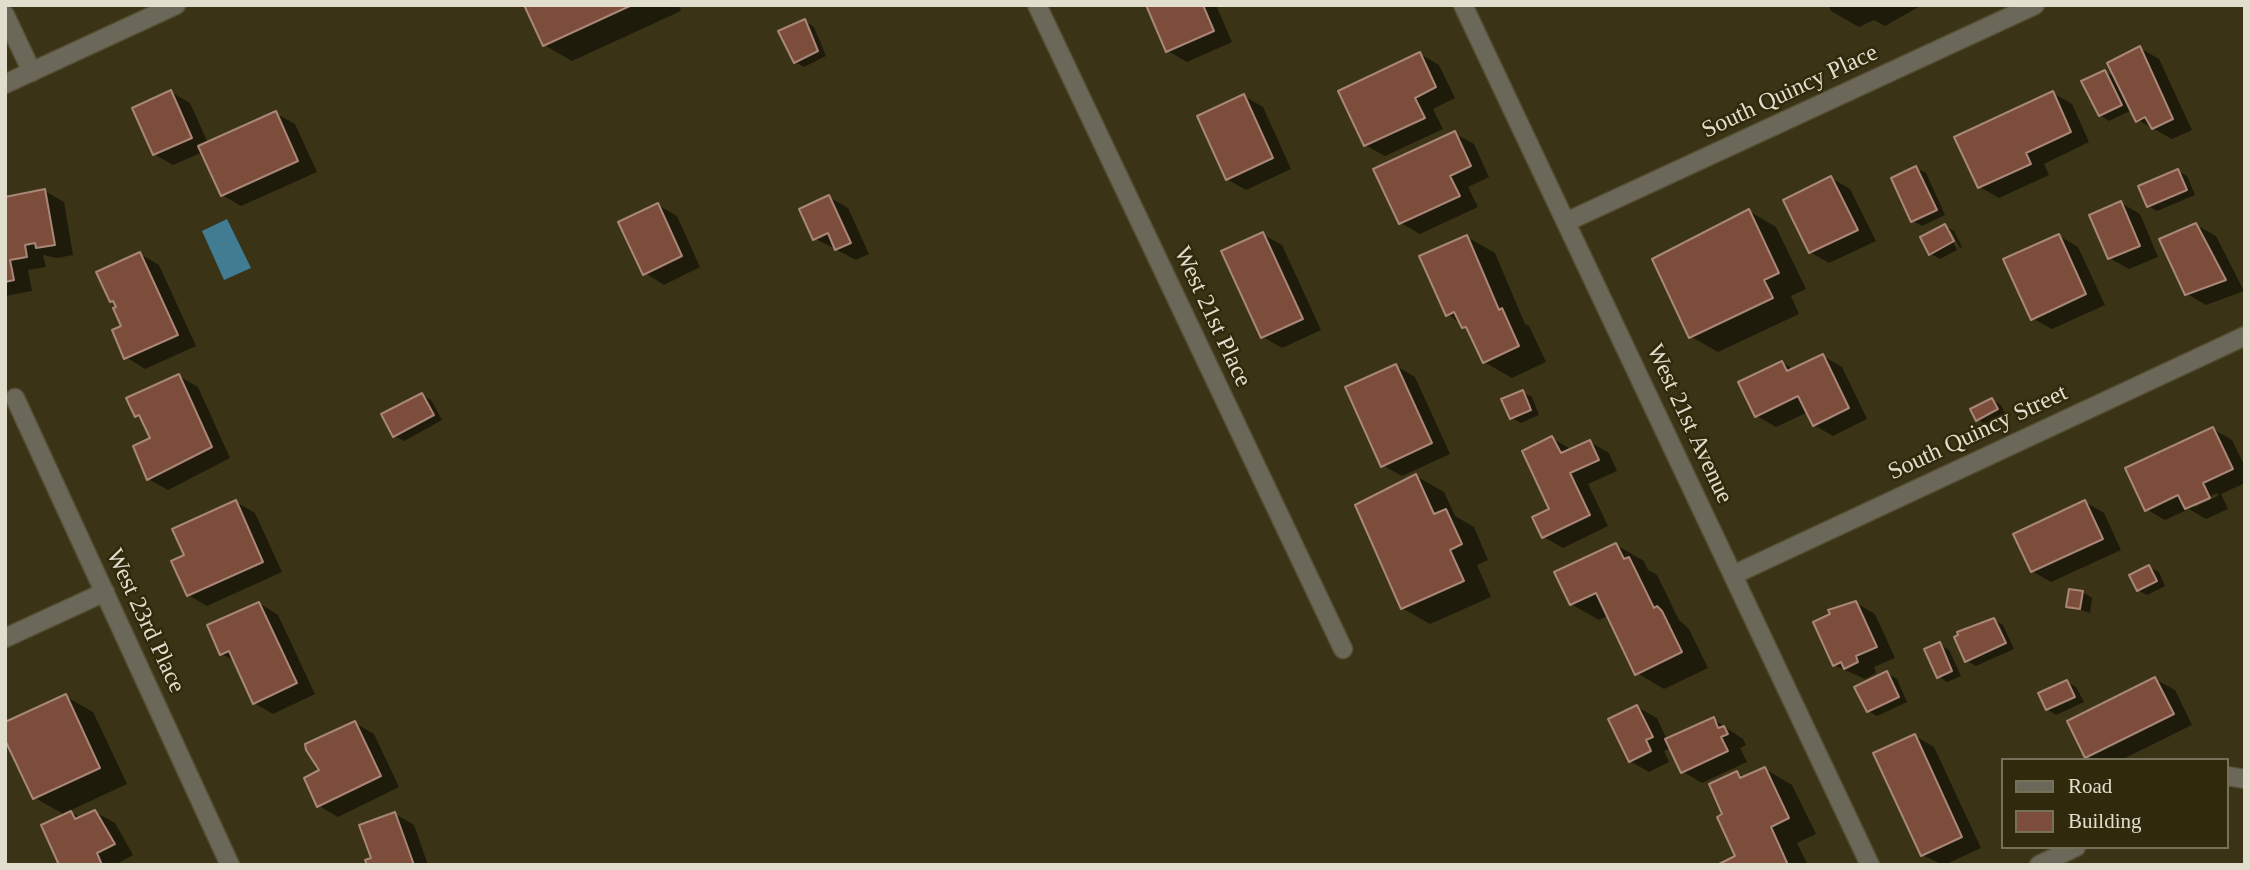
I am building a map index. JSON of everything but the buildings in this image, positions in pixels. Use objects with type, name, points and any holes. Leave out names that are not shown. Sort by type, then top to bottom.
[{"type":"street","points":[[5,84],[176,5]]},
{"type":"street","name":"West 21st Place","points":[[1037,5],[1343,649]]},
{"type":"street","name":"West 21st Avenue","points":[[1463,5],[1870,865]]},
{"type":"street","name":"South Quincy Place","points":[[1566,222],[2035,5]]},
{"type":"street","points":[[5,15],[32,72]]},
{"type":"street","name":"South Quincy Street","points":[[1733,575],[2245,336]]},
{"type":"street","name":"West 23rd Place","points":[[15,398],[230,865]]},
{"type":"street","points":[[5,638],[105,592]]},
{"type":"street","points":[[2039,865],[2072,849]]},
{"type":"water","points":[[227,219],[251,268],[224,280],[202,231]]}]
